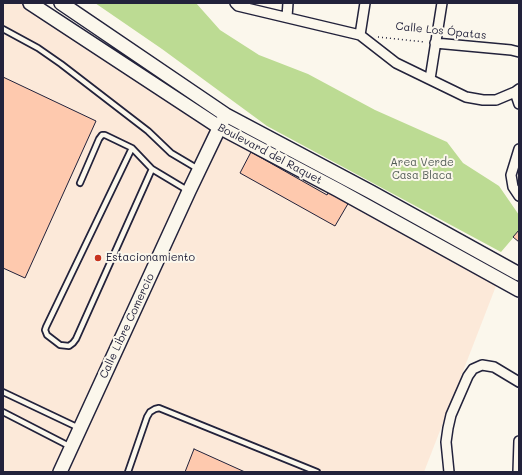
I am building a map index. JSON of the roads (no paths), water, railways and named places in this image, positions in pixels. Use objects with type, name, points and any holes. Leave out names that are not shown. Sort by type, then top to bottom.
[{"type":"street","name":"Boulevard del Raquet","points":[[30,3],[219,127],[338,190],[519,290]]},
{"type":"street","points":[[235,3],[238,6],[360,35],[396,63],[466,97],[483,100],[496,100],[517,90],[519,104]]},
{"type":"street","points":[[287,17],[288,3]]},
{"type":"street","points":[[360,35],[365,3]]},
{"type":"street","points":[[430,79],[442,3]]},
{"type":"street","name":"Boulevard del Raquet","points":[[64,5],[226,115],[371,192],[514,272]]},
{"type":"street","points":[[58,21],[64,5]]},
{"type":"street","name":"Calle Los Ópatas","points":[[435,43],[519,52]]},
{"type":"street","name":"Calle Libre Comercio","points":[[60,472],[188,191],[226,115]]},
{"type":"street","points":[[519,149],[511,175],[513,187],[519,196]]},
{"type":"street","points":[[504,281],[514,272]]},
{"type":"street","points":[[449,472],[446,442],[451,415],[468,376],[473,369],[482,365],[494,366],[519,382]]},
{"type":"street","points":[[518,472],[519,441]]},
{"type":"lane","points":[[3,29],[38,48],[55,60],[148,131],[171,153],[199,170]]},
{"type":"lane","points":[[80,183],[99,139],[102,135],[105,135],[132,148],[152,169],[188,191]]},
{"type":"lane","points":[[132,148],[46,327],[45,330],[47,335],[60,345],[68,346],[76,339],[152,169]]},
{"type":"lane","points":[[3,392],[80,429]]},
{"type":"lane","points":[[128,472],[150,412],[159,408],[317,472]]},
{"type":"lane","points":[[3,412],[71,447]]},
{"type":"place","name":"Estacionamiento","points":[[98,258]]},
{"type":"park label","name":"Area Verde Casa Blaca","points":[[422,169]]}]
